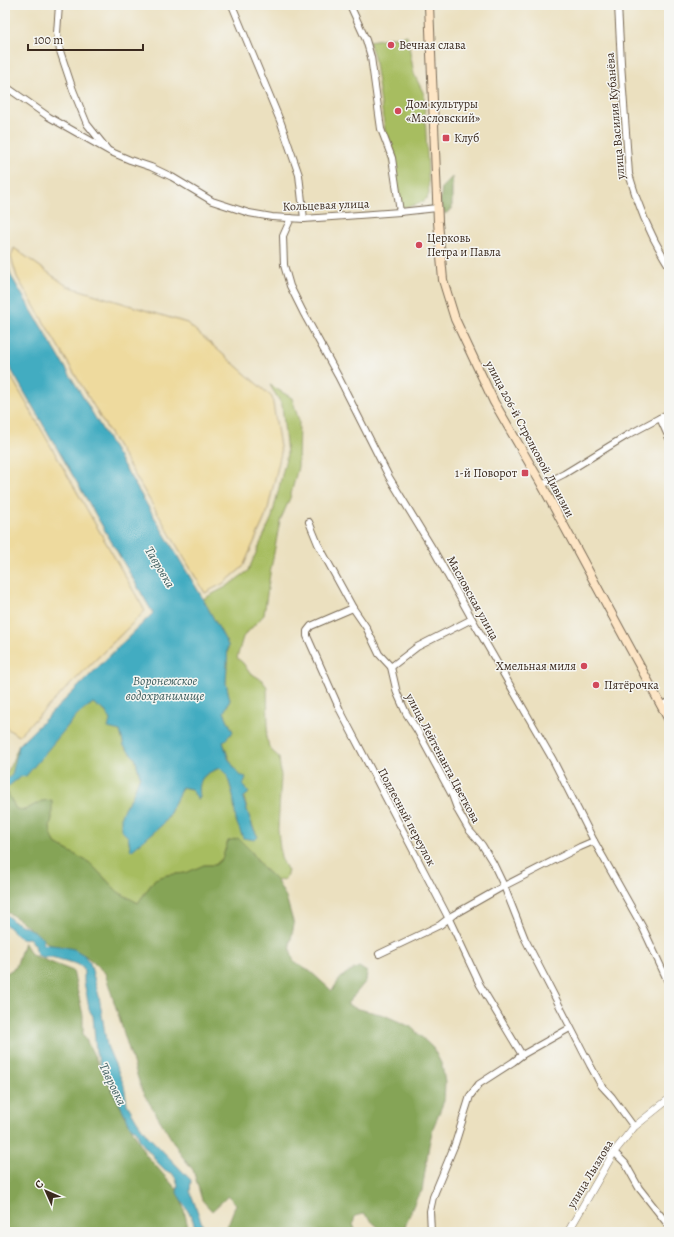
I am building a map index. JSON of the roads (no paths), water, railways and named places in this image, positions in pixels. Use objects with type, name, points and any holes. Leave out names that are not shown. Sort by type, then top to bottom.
[{"type":"main road","name":"улица 206-й Стрелковой Дивизии","points":[[429,5],[437,208],[444,280],[455,318],[494,402],[665,703],[669,720]]},
{"type":"street","name":"Кольцевая улица","points":[[59,5],[57,33],[60,51],[87,124],[109,151]]},
{"type":"street","points":[[232,5],[281,123],[299,175],[304,219]]},
{"type":"street","points":[[350,5],[366,40],[371,57],[382,130],[392,158],[400,212]]},
{"type":"street","name":"улица Василия Кубанёва","points":[[618,5],[629,174],[646,223],[655,243],[669,266]]},
{"type":"street","name":"Кольцевая улица","points":[[5,86],[49,117],[109,151],[151,167],[172,177],[212,201],[249,213],[272,217],[304,219],[437,208]]},
{"type":"street","name":"Масловская улица","points":[[290,218],[283,236],[284,265],[290,286],[389,477],[434,551],[553,760],[594,841],[643,928],[669,984]]},
{"type":"street","points":[[542,485],[564,474],[626,436],[669,414]]},
{"type":"street","points":[[660,418],[669,438]]},
{"type":"street","name":"улица Лейтенанта Цветкова","points":[[309,522],[318,544],[353,608],[366,627],[379,654],[391,667],[397,693],[406,713],[417,730],[452,795],[458,811],[469,830],[482,845],[493,864],[504,886],[525,939],[570,1028],[601,1085],[612,1097],[634,1128]]},
{"type":"street","name":"Подлесный переулок","points":[[353,608],[311,626],[307,631],[307,636],[340,710],[449,919],[480,985],[522,1055]]},
{"type":"street","points":[[391,667],[417,648],[472,619]]},
{"type":"street","points":[[379,954],[440,925],[453,915],[504,886],[594,841]]},
{"type":"street","points":[[432,1232],[430,1211],[432,1197],[455,1144],[470,1096],[479,1084],[522,1055],[570,1028]]},
{"type":"street","name":"улица Лызлова","points":[[568,1232],[614,1152],[634,1128],[669,1099]]},
{"type":"street","points":[[614,1152],[625,1163],[639,1188],[669,1226]]},
{"type":"water","name":"Воронежское водохранилище","points":[[5,256],[11,276],[203,599],[228,645],[226,683],[230,700],[224,712],[233,732],[223,742],[228,758],[239,775],[246,777],[243,786],[249,793],[243,798],[253,828],[258,837],[255,840],[243,838],[236,821],[233,795],[227,775],[220,768],[202,778],[199,786],[200,798],[198,799],[191,789],[182,787],[168,817],[161,826],[131,851],[128,837],[121,830],[121,816],[124,808],[132,797],[140,776],[135,758],[124,746],[120,731],[108,728],[110,720],[106,712],[93,703],[77,715],[26,776],[20,777],[5,789],[5,781],[12,775],[19,745],[153,613],[5,359]]},
{"type":"water","name":"Тавровка","points":[[5,913],[13,921],[34,931],[43,939],[43,944],[74,949],[84,955],[90,963],[99,996],[107,1046],[124,1085],[127,1104],[147,1135],[191,1180],[190,1191],[205,1232],[197,1232],[192,1218],[177,1193],[178,1185],[172,1173],[166,1171],[158,1163],[140,1141],[136,1130],[131,1127],[101,1066],[96,1052],[93,1016],[89,1010],[83,968],[77,964],[37,955],[35,945],[29,938],[21,939],[5,924]]},
{"type":"place","name":"Вечная слава","points":[[391,45]]},
{"type":"place","name":"Дом культуры «Масловский»","points":[[398,111]]},
{"type":"place","name":"Клуб","points":[[446,138]]},
{"type":"place","name":"Церковь Петра и Павла","points":[[419,245]]},
{"type":"place","name":"1-й Поворот","points":[[525,473]]},
{"type":"place","name":"Хмельная миля","points":[[584,666]]},
{"type":"place","name":"Пятёрочка","points":[[596,685]]}]
